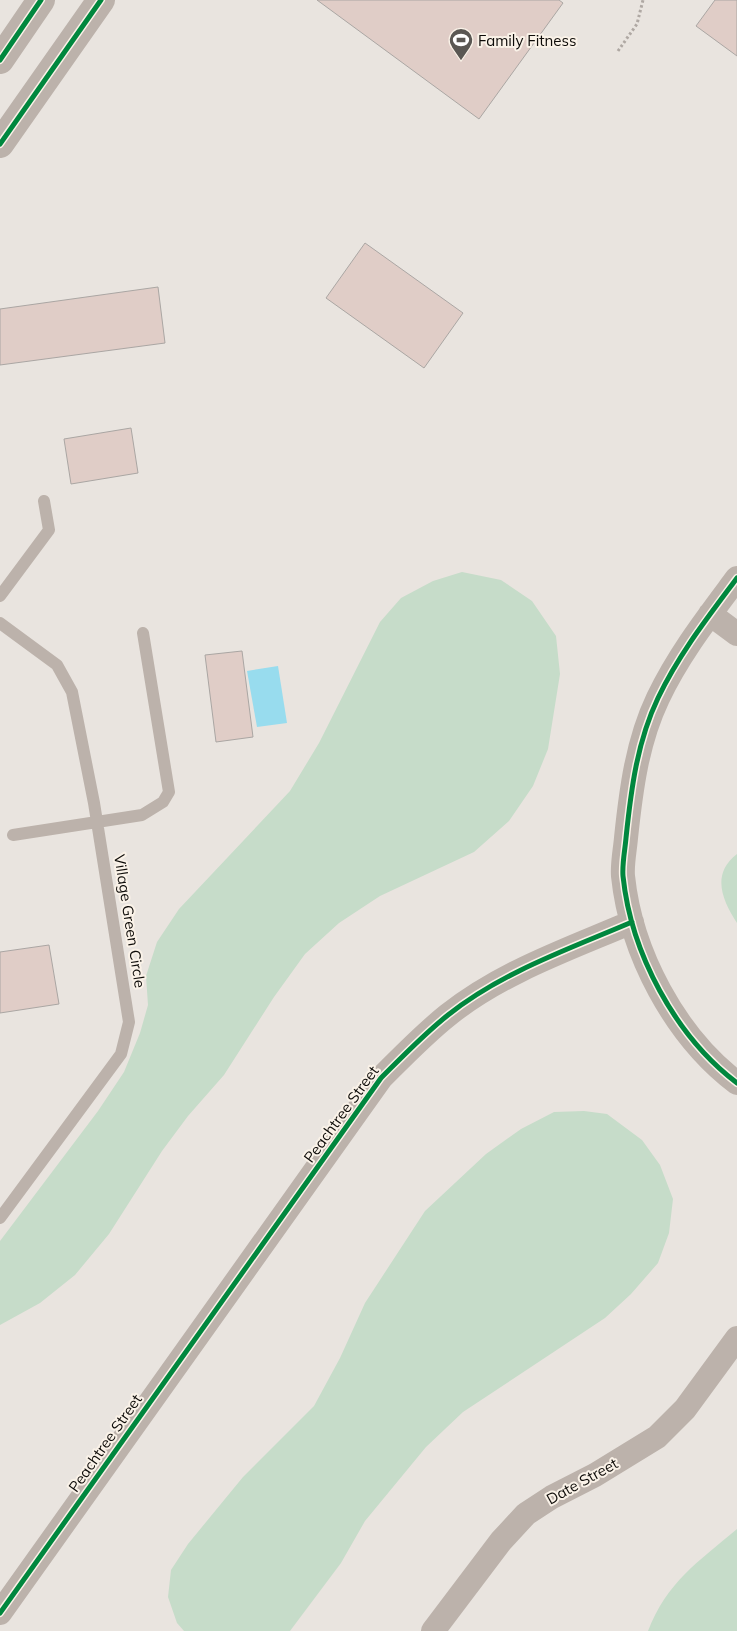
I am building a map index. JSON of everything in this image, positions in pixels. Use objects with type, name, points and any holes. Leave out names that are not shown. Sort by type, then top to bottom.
[{"type":"street","points":[[0,60],[41,0]]},
{"type":"street","points":[[0,144],[101,0]]},
{"type":"street","points":[[737,578],[677,661],[657,700],[640,748],[631,785],[623,874],[632,922],[654,979],[678,1022],[717,1068],[737,1083]]},
{"type":"street","points":[[710,614],[737,634]]},
{"type":"street","name":"Peachtree Street","points":[[0,1613],[381,1078],[449,1015],[486,989],[517,972],[632,922]]},
{"type":"street","name":"Date Street","points":[[434,1631],[501,1541],[526,1514],[657,1437],[685,1409],[737,1338]]},
{"type":"lane","points":[[0,596],[49,530],[44,501]]},
{"type":"lane","name":"Village Green Circle","points":[[0,623],[57,665],[72,692],[98,824],[129,1022],[121,1054],[0,1218]]},
{"type":"lane","points":[[14,835],[98,824],[142,815],[163,802],[169,792],[144,633]]},
{"type":"path","points":[[618,51],[637,24],[643,0]]},
{"type":"green space","points":[[462,572],[501,580],[532,601],[556,636],[560,674],[548,749],[533,786],[509,821],[474,852],[380,896],[339,923],[305,954],[274,997],[224,1075],[188,1116],[162,1151],[109,1234],[75,1275],[40,1303],[0,1325],[0,1241],[98,1111],[124,1072],[140,1033],[148,1005],[146,976],[157,942],[179,909],[290,791],[319,743],[380,622],[401,598],[433,581]]},
{"type":"green space","points":[[737,854],[737,923],[727,905],[722,887],[722,879],[724,870]]},
{"type":"green space","points":[[584,1111],[607,1114],[642,1140],[660,1165],[673,1199],[669,1233],[658,1263],[631,1294],[605,1318],[463,1412],[426,1447],[365,1521],[341,1563],[290,1631],[184,1631],[177,1623],[168,1597],[171,1570],[188,1544],[243,1477],[314,1406],[340,1358],[365,1303],[425,1211],[486,1154],[521,1129],[554,1112]]},
{"type":"green space","points":[[737,1529],[737,1631],[648,1631],[664,1599],[674,1586],[697,1563]]},
{"type":"water","points":[[278,666],[287,723],[257,727],[247,671]]},
{"type":"building","name":"Family Fitness","points":[[317,0],[559,0],[563,3],[479,119]]},
{"type":"building","points":[[715,0],[737,0],[737,56],[696,26]]},
{"type":"building","points":[[365,243],[463,313],[424,368],[326,298]]},
{"type":"building","points":[[158,287],[165,343],[0,365],[0,309]]},
{"type":"building","points":[[131,428],[138,473],[71,484],[64,439]]},
{"type":"building","points":[[242,651],[253,737],[216,742],[205,655]]},
{"type":"building","points":[[49,945],[59,1004],[0,1013],[0,952]]},
{"type":"cycle path","points":[[0,60],[41,0]]},
{"type":"cycle path","points":[[0,144],[101,0]]},
{"type":"cycle path","points":[[737,578],[685,651],[666,682],[651,715],[636,766],[623,862],[623,876],[635,934],[646,963],[660,991],[694,1042],[737,1083]]},
{"type":"cycle path","points":[[0,1613],[381,1078],[439,1022],[491,986],[560,952],[632,922]]},
{"type":"place","name":"Family Fitness","points":[[461,61]]}]
